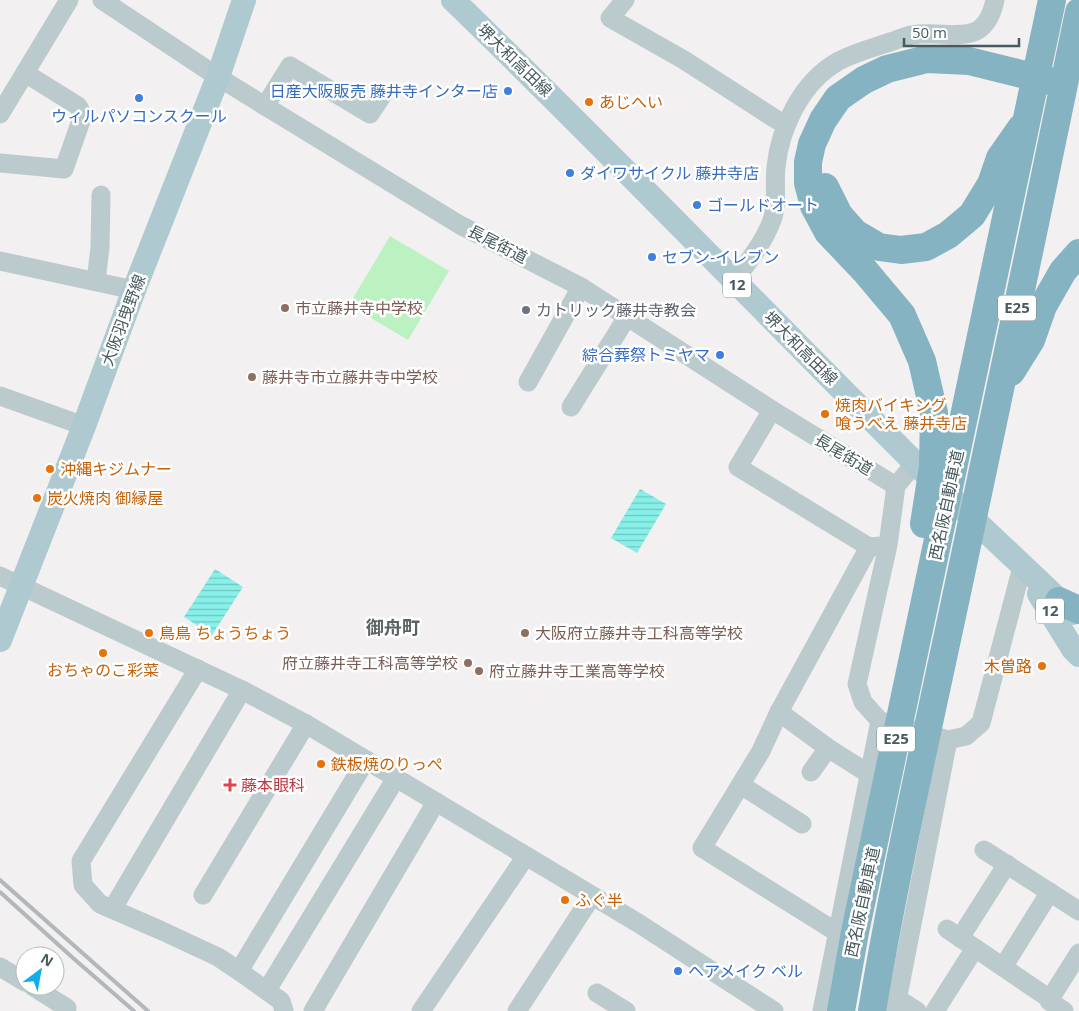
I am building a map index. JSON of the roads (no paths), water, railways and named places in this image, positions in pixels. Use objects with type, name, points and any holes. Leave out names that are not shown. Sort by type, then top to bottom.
[{"type":"highway","name":"西名阪自動車道","points":[[841,1011],[891,716],[954,467],[1052,0]]},
{"type":"highway","name":"西名阪自動車道","points":[[872,1011],[890,907],[1079,12]]},
{"type":"highway","points":[[891,716],[934,467],[934,413],[922,361],[902,315],[865,271],[828,232],[814,206],[808,184],[808,162],[823,120],[838,98],[864,80],[887,69],[927,59],[969,61],[1051,80],[1079,92]]},
{"type":"highway","points":[[1028,118],[1000,158],[991,184],[972,214],[948,235],[926,247],[902,250],[879,247],[855,234],[839,215],[824,184],[826,152],[836,125],[855,102],[891,83],[918,75],[947,71],[975,75],[1045,92],[1079,105]]},
{"type":"highway","points":[[1000,391],[1030,340],[1043,306],[1063,271],[1079,253]]},
{"type":"main road","name":"大阪羽曳野線","points":[[0,640],[10,582],[84,426],[134,290],[218,77],[244,0]]},
{"type":"main road","name":"堺大和高田線","points":[[461,3],[734,282],[915,463],[1022,566],[1069,605],[1079,621]]},
{"type":"main road","name":"堺大和高田線","points":[[1022,566],[1073,649],[1079,655]]},
{"type":"street","points":[[0,114],[69,0]]},
{"type":"street","name":"長尾街道","points":[[102,0],[265,106],[460,224],[581,287],[772,410],[896,486]]},
{"type":"street","points":[[626,0],[610,18],[684,60],[777,120],[787,124]]},
{"type":"street","points":[[734,282],[765,235],[772,218],[775,169],[779,143],[798,103],[812,82],[837,63],[868,49],[912,35],[964,34],[977,31],[986,24],[992,13],[995,0]]},
{"type":"street","points":[[265,106],[290,66],[370,114],[384,93]]},
{"type":"street","points":[[0,163],[64,169],[83,115],[78,106],[25,73]]},
{"type":"street","points":[[96,281],[100,248],[102,195]]},
{"type":"street","points":[[0,260],[134,290]]},
{"type":"street","points":[[528,382],[581,287]]},
{"type":"street","points":[[571,407],[627,317]]},
{"type":"street","points":[[0,396],[84,426]]},
{"type":"street","points":[[772,410],[738,467],[869,547],[888,545]]},
{"type":"street","points":[[915,463],[896,486],[888,545],[858,684],[863,702],[948,740],[966,736],[981,723],[1022,566]]},
{"type":"street","points":[[838,933],[702,848],[761,751],[779,712],[869,547]]},
{"type":"street","points":[[10,582],[242,690],[306,724],[592,896],[774,1011]]},
{"type":"street","points":[[198,669],[81,860],[83,885],[100,904],[113,908],[218,957],[281,1001],[284,1011]]},
{"type":"street","points":[[113,908],[242,690]]},
{"type":"street","points":[[779,712],[828,748],[869,774]]},
{"type":"street","points":[[822,1011],[869,774],[891,716]]},
{"type":"street","points":[[203,895],[306,724]]},
{"type":"street","points":[[917,1011],[896,1005],[948,740]]},
{"type":"street","points":[[811,772],[828,748]]},
{"type":"street","points":[[239,971],[366,760]]},
{"type":"street","points":[[267,990],[396,778]]},
{"type":"street","points":[[741,784],[802,824]]},
{"type":"street","points":[[313,1011],[436,802]]},
{"type":"street","points":[[984,850],[1079,911]]},
{"type":"street","points":[[421,1011],[526,856]]},
{"type":"street","points":[[935,1011],[960,938],[1007,864]]},
{"type":"street","points":[[1003,967],[1050,892]]},
{"type":"street","points":[[517,1011],[592,896]]},
{"type":"street","points":[[960,938],[1003,967],[1051,1005],[1079,954]]},
{"type":"street","points":[[0,967],[15,976]]},
{"type":"street","points":[[597,993],[626,1011]]},
{"type":"street","points":[[48,996],[67,1008],[65,1011]]},
{"type":"water","points":[[640,489],[666,504],[637,553],[611,538]]},
{"type":"water","points":[[215,569],[243,587],[212,635],[184,617]]},
{"type":"railway","points":[[0,880],[148,1011]]},
{"type":"railway","points":[[0,892],[134,1011]]},
{"type":"place","name":"日産大阪販売 藤井寺インター店","points":[[508,91]]},
{"type":"place","name":"ウィルパソコンスクール","points":[[139,98]]},
{"type":"place","name":"あじへい","points":[[589,102]]},
{"type":"place","name":"ダイワサイクル 藤井寺店","points":[[570,173]]},
{"type":"place","name":"ゴールドオート","points":[[697,205]]},
{"type":"place","name":"セブン-イレブン","points":[[652,257]]},
{"type":"place","name":"市立藤井寺中学校","points":[[285,308]]},
{"type":"place","name":"カトリック藤井寺教会","points":[[526,310]]},
{"type":"place","name":"綜合葬祭トミヤマ","points":[[720,355]]},
{"type":"place","name":"藤井寺市立藤井寺中学校","points":[[252,377]]},
{"type":"place","name":"焼肉バイキング 喰うべえ 藤井寺店","points":[[825,414]]},
{"type":"place","name":"沖縄キジムナー","points":[[50,469]]},
{"type":"place","name":"炭火焼肉 御縁屋","points":[[37,498]]},
{"type":"place","name":"鳥鳥 ちょうちょう","points":[[149,633]]},
{"type":"place","name":"大阪府立藤井寺工科高等学校","points":[[525,633]]},
{"type":"place","name":"おちゃのこ彩菜","points":[[103,653]]},
{"type":"place","name":"府立藤井寺工科高等学校","points":[[468,663]]},
{"type":"place","name":"木曽路","points":[[1042,666]]},
{"type":"place","name":"府立藤井寺工業高等学校","points":[[479,671]]},
{"type":"place","name":"鉄板焼のりっぺ","points":[[321,764]]},
{"type":"place","name":"藤本眼科","points":[[230,785]]},
{"type":"place","name":"ふぐ半","points":[[565,900]]},
{"type":"place","name":"ヘアメイク ベル","points":[[678,971]]},
{"type":"district","name":"御舟町","points":[[393,628]]}]
